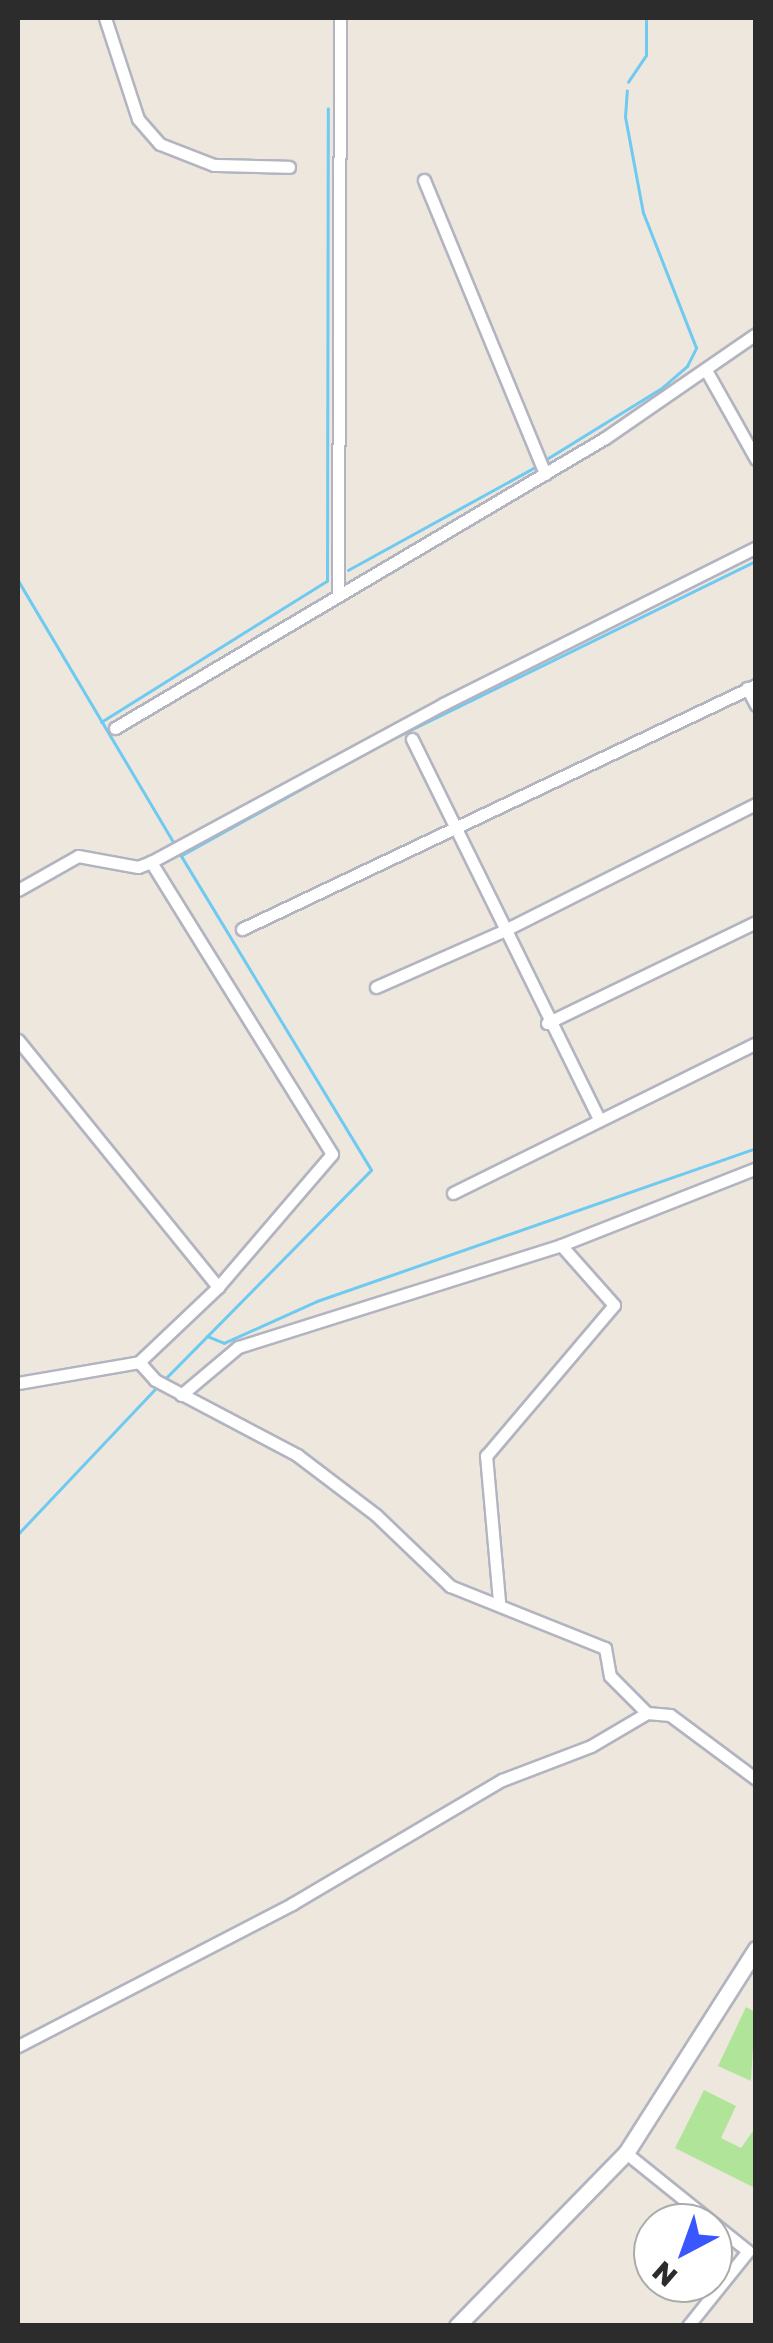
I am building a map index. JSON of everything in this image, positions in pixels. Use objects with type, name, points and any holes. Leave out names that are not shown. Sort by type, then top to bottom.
[{"type":"main road","points":[[457,2326],[626,2153],[756,1949]]},
{"type":"street","points":[[105,18],[138,118],[160,144],[214,165],[289,168]]},
{"type":"street","points":[[338,596],[340,18]]},
{"type":"street","points":[[424,180],[545,474]]},
{"type":"street","points":[[115,728],[545,474],[756,334]]},
{"type":"street","points":[[706,370],[756,459]]},
{"type":"street","points":[[18,890],[78,856],[138,868],[756,547]]},
{"type":"street","points":[[242,929],[751,687],[756,705]]},
{"type":"street","points":[[412,739],[503,932],[599,1119]]},
{"type":"street","points":[[376,987],[503,932],[756,804]]},
{"type":"street","points":[[18,1382],[138,1362],[218,1287],[332,1154],[150,862]]},
{"type":"street","points":[[548,1023],[756,922]]},
{"type":"street","points":[[18,1040],[218,1287]]},
{"type":"street","points":[[454,1193],[756,1044]]},
{"type":"street","points":[[180,1395],[238,1348],[562,1246],[756,1168]]},
{"type":"street","points":[[499,1601],[486,1456],[614,1305],[562,1246]]},
{"type":"street","points":[[138,1362],[180,1395],[298,1455],[376,1515],[450,1586],[499,1601],[605,1648],[610,1676],[647,1714]]},
{"type":"street","points":[[18,2046],[309,1895],[502,1780],[591,1746],[647,1714],[670,1715],[756,1779]]},
{"type":"street","points":[[626,2153],[748,2250],[688,2326]]},
{"type":"green space","points":[[746,2007],[755,2012],[751,2081],[718,2066]]},
{"type":"green space","points":[[704,2090],[736,2106],[721,2138],[741,2148],[755,2128],[755,2188],[675,2148]]},
{"type":"waterway","points":[[628,82],[646,55],[646,21]]},
{"type":"waterway","points":[[545,460],[663,387],[687,366],[696,348],[643,213],[625,117],[627,91]]},
{"type":"waterway","points":[[327,581],[328,109]]},
{"type":"waterway","points":[[348,570],[535,467]]},
{"type":"waterway","points":[[182,855],[384,743],[756,561]]},
{"type":"waterway","points":[[18,580],[174,843]]},
{"type":"waterway","points":[[101,722],[327,581]]},
{"type":"waterway","points":[[166,1378],[371,1170],[178,851]]},
{"type":"waterway","points":[[207,1336],[224,1343],[317,1301],[756,1148]]},
{"type":"waterway","points":[[18,1534],[156,1388]]}]
